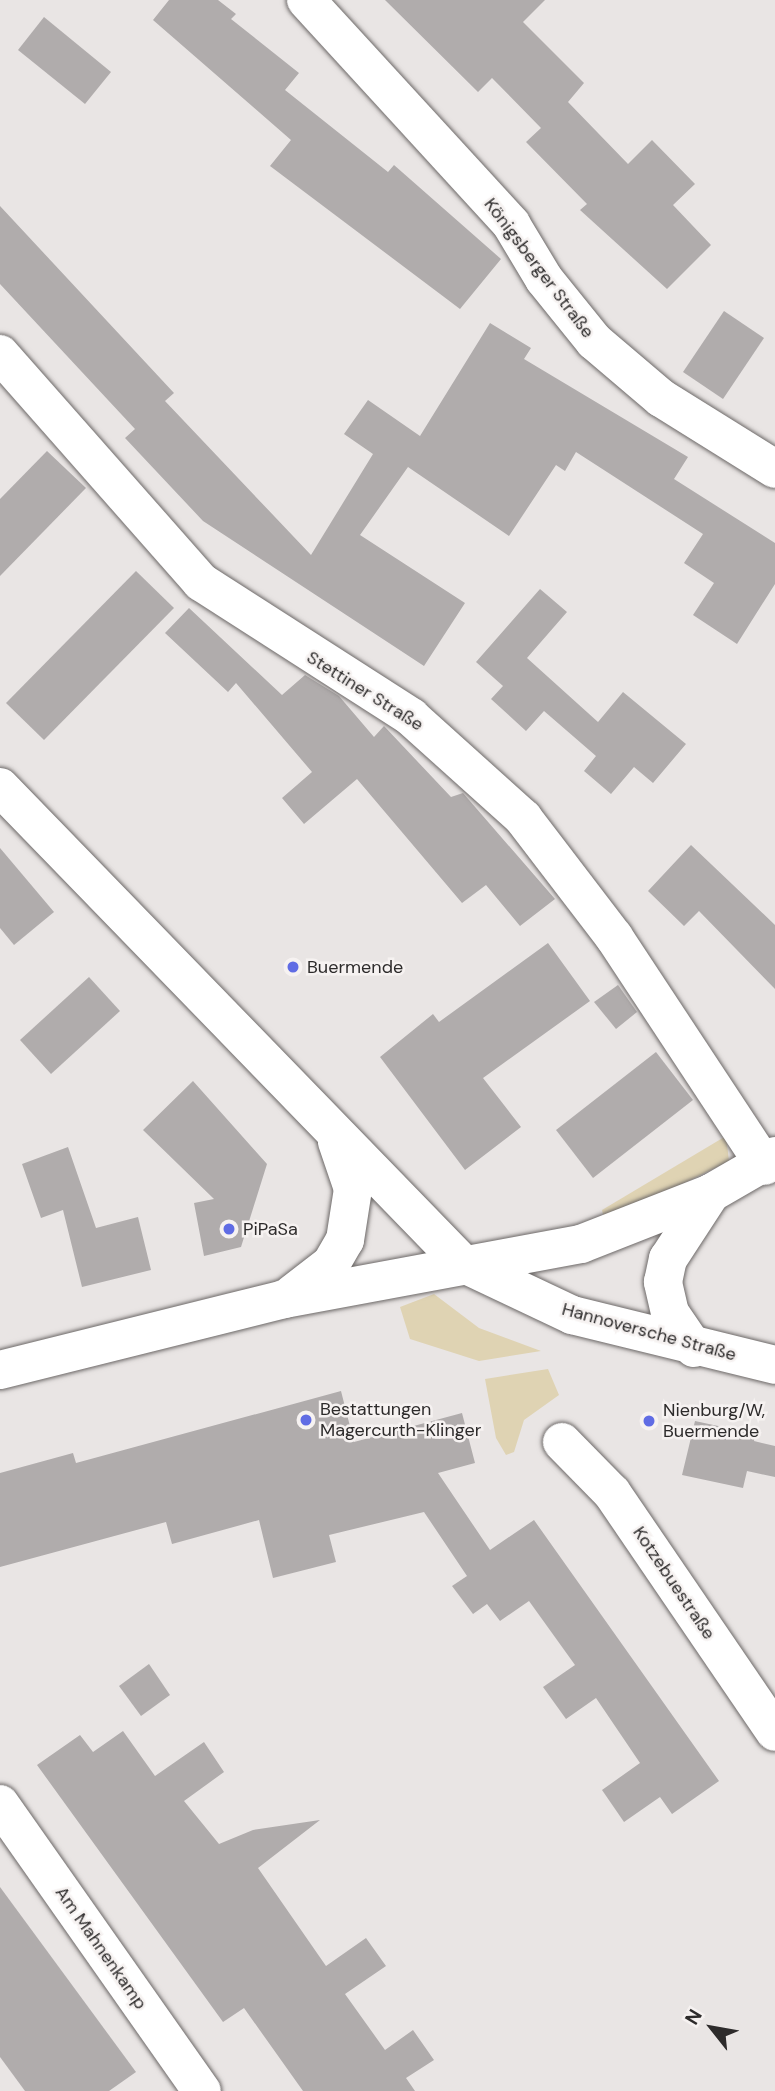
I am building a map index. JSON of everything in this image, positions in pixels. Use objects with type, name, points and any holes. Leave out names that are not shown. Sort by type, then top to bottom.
[{"type":"street","name":"Königsberger Straße","points":[[306,0],[511,224],[544,279],[594,341],[661,398],[775,469]]},
{"type":"street","name":"Stettiner Straße","points":[[0,354],[201,582],[411,717],[523,818],[614,937],[770,1161]]},
{"type":"street","points":[[0,787],[461,1264]]},
{"type":"street","points":[[284,1299],[331,1264],[345,1240],[353,1189],[334,1132]]},
{"type":"street","points":[[0,1370],[284,1299],[461,1264],[581,1244],[711,1194],[770,1161]]},
{"type":"street","points":[[694,1348],[670,1313],[663,1282],[668,1259],[711,1194]]},
{"type":"street","name":"Hannoversche Straße","points":[[461,1264],[572,1315],[694,1348],[775,1365]]},
{"type":"street","name":"Kotzebuestraße","points":[[562,1442],[612,1493],[775,1732]]},
{"type":"street","name":"Am Mahnenkamp","points":[[0,1804],[202,2091]]},
{"type":"shaded area","points":[[726,1136],[729,1161],[605,1222],[602,1210]]},
{"type":"shaded area","points":[[434,1294],[479,1328],[541,1351],[479,1361],[410,1339],[400,1307]]},
{"type":"shaded area","points":[[548,1369],[559,1395],[524,1420],[514,1452],[506,1455],[496,1438],[485,1379]]},
{"type":"building","points":[[169,0],[218,0],[236,14],[231,19],[299,73],[285,90],[388,172],[394,165],[501,259],[460,309],[270,166],[291,140],[153,20]]},
{"type":"building","points":[[385,0],[545,0],[523,22],[584,83],[568,102],[628,164],[652,140],[695,184],[673,205],[711,245],[667,289],[580,210],[587,204],[526,142],[541,128],[492,78],[478,92]]},
{"type":"building","points":[[44,17],[111,72],[85,104],[18,50]]},
{"type":"building","points":[[0,206],[174,393],[165,401],[311,555],[373,454],[344,434],[368,400],[420,436],[490,323],[531,348],[524,359],[688,457],[674,479],[775,543],[775,584],[737,644],[693,615],[714,583],[684,563],[703,534],[576,452],[565,471],[556,465],[509,536],[408,467],[360,535],[465,603],[424,666],[203,521],[125,438],[135,429],[0,284]]},
{"type":"building","points":[[724,311],[764,338],[723,399],[683,372]]},
{"type":"building","points":[[47,451],[86,488],[0,576],[0,499]]},
{"type":"building","points":[[136,571],[174,608],[44,740],[6,703]]},
{"type":"building","points":[[540,589],[567,612],[527,658],[598,722],[623,692],[686,744],[653,783],[634,767],[611,794],[584,771],[596,756],[544,711],[526,731],[491,699],[503,686],[476,662]]},
{"type":"building","points":[[189,608],[282,695],[305,675],[339,696],[374,737],[384,726],[451,797],[463,793],[555,899],[520,926],[486,885],[462,903],[357,779],[304,824],[282,798],[312,772],[236,683],[228,692],[165,633]]},
{"type":"building","points":[[691,845],[775,925],[775,989],[699,911],[684,926],[648,891]]},
{"type":"building","points":[[0,848],[54,912],[14,945],[0,928]]},
{"type":"building","points":[[548,943],[590,1001],[483,1078],[521,1127],[465,1170],[380,1057],[433,1014],[439,1022]]},
{"type":"building","points":[[89,977],[120,1011],[51,1074],[20,1040]]},
{"type":"building","points":[[618,985],[637,1012],[616,1029],[594,1002]]},
{"type":"building","points":[[656,1052],[693,1100],[593,1178],[556,1130]]},
{"type":"building","points":[[193,1081],[267,1164],[241,1247],[204,1256],[194,1203],[214,1199],[143,1130]]},
{"type":"building","points":[[68,1147],[96,1228],[138,1217],[151,1270],[82,1287],[63,1210],[41,1218],[22,1164]]},
{"type":"building","points":[[341,1391],[354,1442],[462,1413],[475,1463],[438,1473],[490,1550],[534,1520],[719,1781],[672,1814],[660,1797],[624,1822],[602,1790],[640,1763],[596,1698],[566,1719],[543,1687],[575,1665],[529,1601],[500,1621],[487,1604],[473,1614],[452,1586],[467,1576],[424,1512],[329,1535],[336,1562],[273,1578],[259,1520],[172,1544],[166,1522],[0,1567],[0,1473],[73,1453],[76,1463]]},
{"type":"building","points":[[695,1421],[755,1434],[754,1441],[775,1446],[775,1477],[747,1471],[743,1488],[682,1475]]},
{"type":"building","points":[[149,1664],[170,1695],[141,1716],[119,1686]]},
{"type":"building","points":[[123,1731],[155,1776],[204,1742],[224,1772],[184,1801],[219,1844],[253,1830],[320,1820],[258,1868],[326,1966],[366,1938],[386,1966],[345,1994],[385,2050],[413,2030],[434,2060],[406,2078],[415,2091],[303,2091],[244,2008],[223,2022],[37,1765],[80,1735],[93,1752]]},
{"type":"building","points":[[0,1887],[136,2072],[109,2091],[25,2091],[0,2057]]},
{"type":"place","name":"Buermende","points":[[293,967]]},
{"type":"place","name":"PiPaSa","points":[[229,1229]]},
{"type":"place","name":"Bestattungen Magercurth-Klinger","points":[[306,1420]]},
{"type":"place","name":"Nienburg/W, Buermende","points":[[649,1421]]}]
